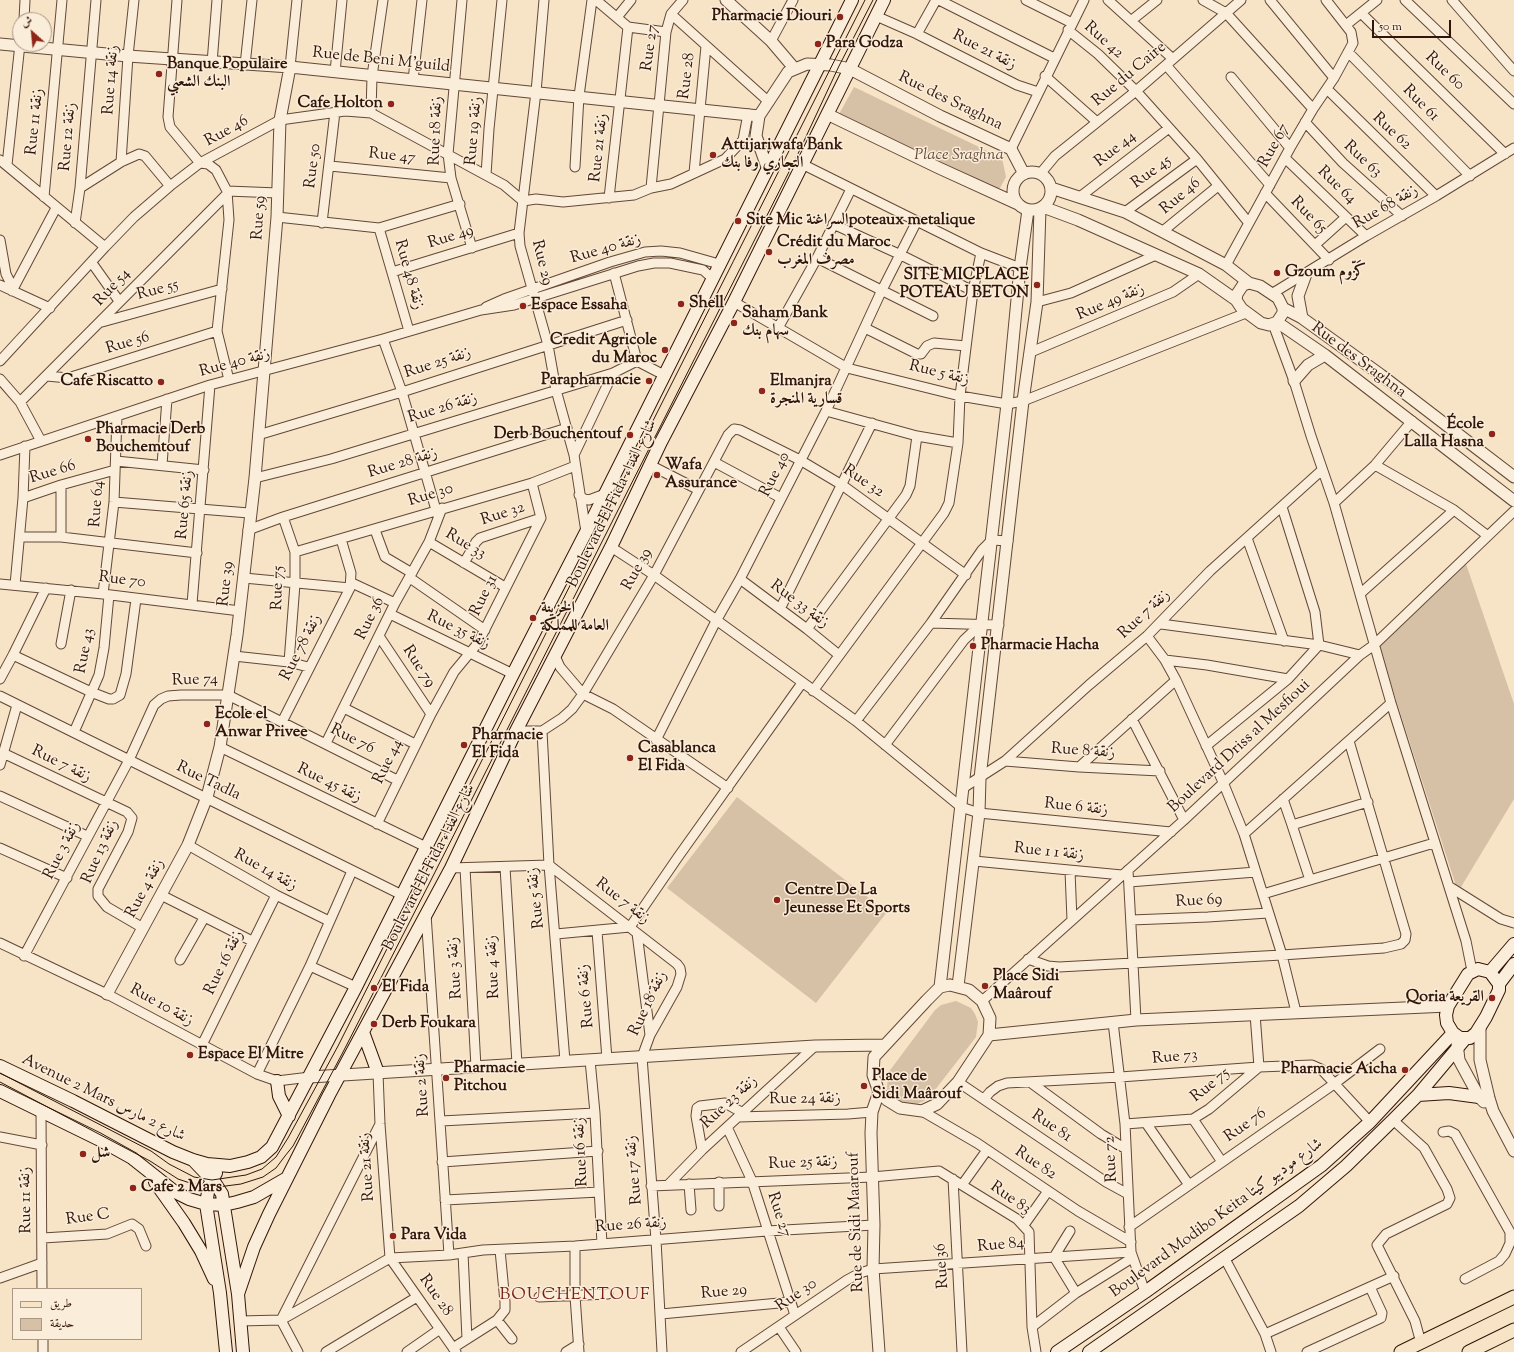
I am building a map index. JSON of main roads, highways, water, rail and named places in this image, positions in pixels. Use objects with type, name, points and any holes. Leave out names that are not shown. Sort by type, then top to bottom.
[{"type":"main road","name":"Boulevard El Fida شارع الفداء","points":[[193,1160],[222,1166],[248,1162],[260,1157],[272,1147],[356,987],[586,532],[767,167],[786,134],[819,64],[852,0]]},
{"type":"main road","name":"Boulevard El Fida شارع الفداء","points":[[238,1294],[254,1247],[288,1177],[450,868],[516,731],[611,547],[650,465],[734,302],[802,164],[829,115],[884,0]]},
{"type":"main road","points":[[1490,972],[1514,944]]},
{"type":"main road","points":[[1499,984],[1514,964]]},
{"type":"main road","points":[[1483,969],[1490,972],[1499,984],[1499,990],[1495,1000],[1480,1028],[1470,1038],[1458,1036],[1447,1023],[1446,1015],[1448,1006],[1462,983],[1472,971],[1483,969]]},
{"type":"main road","points":[[363,1032],[378,1073]]},
{"type":"main road","name":"Boulevard Modibo Keita شارع موديبو كيتا","points":[[1089,1352],[1299,1206],[1346,1166],[1418,1095],[1456,1049],[1458,1036]]},
{"type":"main road","name":"Boulevard Modibo Keita شارع موديبو كيتا","points":[[1057,1352],[1145,1292],[1316,1169],[1370,1122],[1458,1036]]},
{"type":"main road","name":"Avenue 2 Mars شارع 2 مارس","points":[[0,1066],[173,1152],[193,1160]]},
{"type":"main road","points":[[277,1081],[279,1096],[289,1116]]},
{"type":"main road","points":[[0,1092],[98,1139],[132,1158],[175,1192],[189,1199],[206,1204],[224,1205],[254,1196],[288,1177]]},
{"type":"main road","points":[[1418,1095],[1449,1093],[1479,1097]]},
{"type":"main road","points":[[193,1160],[212,1180],[222,1194],[238,1294],[243,1352]]},
{"type":"main road","points":[[222,1166],[212,1180],[206,1195],[206,1204],[220,1293],[226,1352]]},
{"type":"main road","points":[[143,1167],[170,1201],[184,1223],[201,1251],[220,1293]]},
{"type":"main road","points":[[1401,1352],[1514,1297]]},
{"type":"main road","points":[[1468,1352],[1514,1330]]},
{"type":"tram line","points":[[0,1073],[151,1151],[169,1164],[194,1177],[212,1180],[246,1175],[262,1169],[276,1157],[288,1138],[338,1046],[865,0]]},
{"type":"tram line","points":[[0,1082],[150,1161],[178,1179],[193,1184],[218,1187],[241,1184],[263,1177],[276,1168],[293,1146],[429,884],[796,158],[839,66],[873,0]]},
{"type":"place","name":"Pharmacie Diouri","points":[[840,17]]},
{"type":"place","name":"Para Godza","points":[[818,44]]},
{"type":"place","name":"Banque Populaire البنك الشعبي","points":[[159,74]]},
{"type":"place","name":"Cafe Holton","points":[[391,104]]},
{"type":"place","name":"Attijariwafa Bank التجاري وفا بنك","points":[[713,155]]},
{"type":"place","name":"Site Mic السراغنةpoteaux metalique","points":[[738,221]]},
{"type":"place","name":"Crédit du Maroc مصرف المغرب","points":[[769,252]]},
{"type":"place","name":"Gzoum كَزّوم","points":[[1277,273]]},
{"type":"place","name":"SITE MICPLACE POTEAU BETON","points":[[1037,285]]},
{"type":"place","name":"Shell","points":[[681,304]]},
{"type":"place","name":"Espace Essaha","points":[[523,306]]},
{"type":"place","name":"Saham Bank سهام بنك","points":[[734,323]]},
{"type":"place","name":"Credit Agricole du Maroc","points":[[665,350]]},
{"type":"place","name":"Parapharmacie","points":[[649,381]]},
{"type":"place","name":"Cafe Riscatto","points":[[161,382]]},
{"type":"place","name":"Elmanjra قسارية المنجرة","points":[[762,391]]},
{"type":"place","name":"École Lalla Hasna","points":[[1492,434]]},
{"type":"place","name":"Derb Bouchentouf","points":[[630,435]]},
{"type":"place","name":"Pharmacie Derb Bouchemtouf","points":[[88,439]]},
{"type":"place","name":"Wafa Assurance","points":[[657,475]]},
{"type":"place","name":"الخزينة العامة للمملكة","points":[[533,618]]},
{"type":"place","name":"Pharmacie Hacha","points":[[973,646]]},
{"type":"place","name":"Ecole el Anwar Privee","points":[[207,724]]},
{"type":"place","name":"Pharmacie El Fida","points":[[464,745]]},
{"type":"place","name":"Casablanca El Fida","points":[[630,758]]},
{"type":"place","name":"Centre De La Jeunesse Et Sports","points":[[777,900]]},
{"type":"place","name":"Place Sidi Maârouf","points":[[985,986]]},
{"type":"place","name":"El Fida","points":[[374,988]]},
{"type":"place","name":"Qoria القريعة","points":[[1492,998]]},
{"type":"place","name":"Derb Foukara","points":[[374,1024]]},
{"type":"place","name":"Espace El Mitre","points":[[190,1055]]},
{"type":"place","name":"Pharmacie Aicha","points":[[1405,1070]]},
{"type":"place","name":"Pharmacie Pitchou","points":[[446,1078]]},
{"type":"place","name":"Place de Sidi Maârouf","points":[[864,1086]]},
{"type":"place","name":"شل","points":[[83,1154]]},
{"type":"place","name":"Cafe 2 Mars","points":[[133,1188]]},
{"type":"place","name":"Para Vida","points":[[393,1236]]},
{"type":"district","name":"BOUCHENTOUF","points":[[575,1296]]},
{"type":"park label","name":"Place Sraghna","points":[[959,156]]}]
